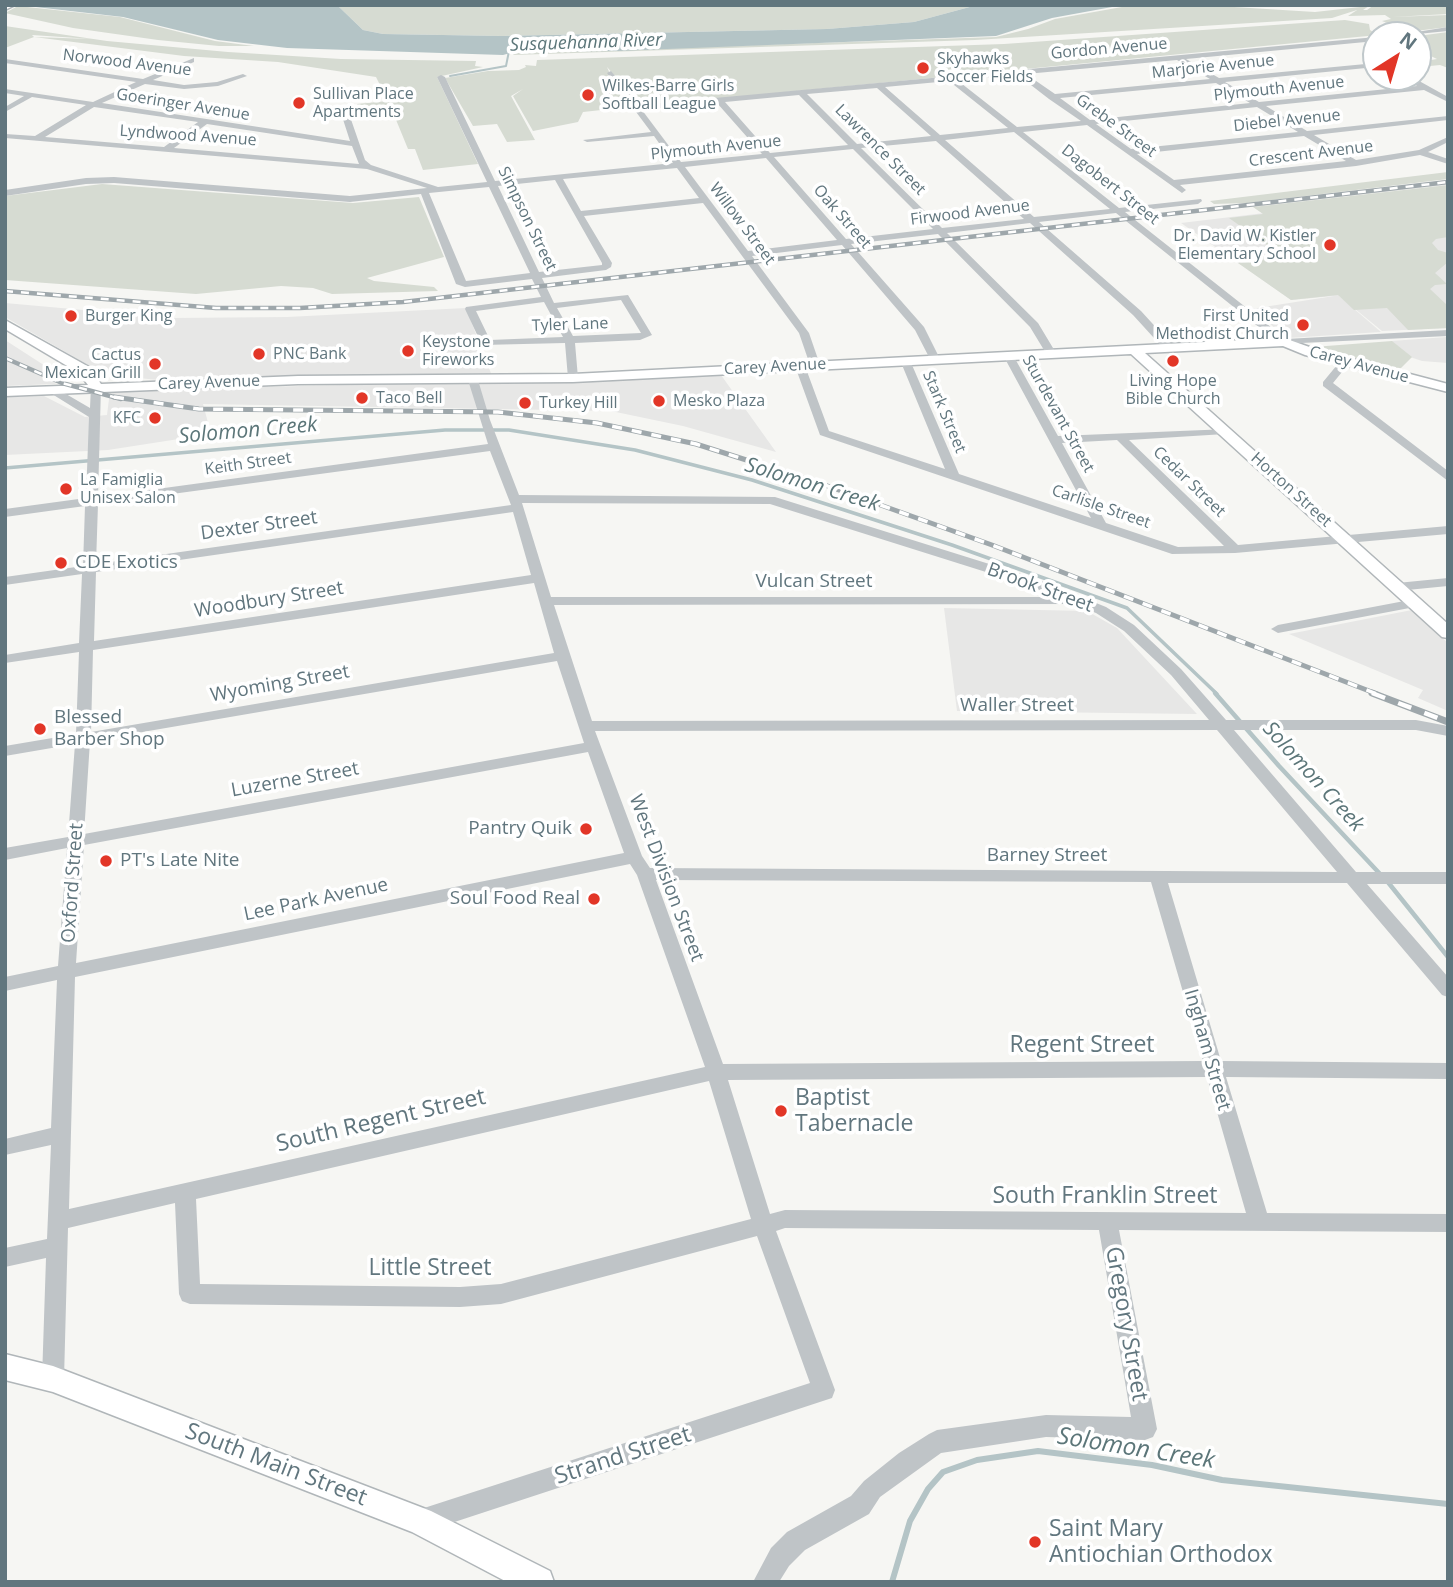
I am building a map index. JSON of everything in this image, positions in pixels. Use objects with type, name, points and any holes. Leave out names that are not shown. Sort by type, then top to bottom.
[{"type":"main road","points":[[5,8],[11,5]]},
{"type":"main road","points":[[5,324],[84,370],[137,381],[177,385]]},
{"type":"main road","name":"Carey Avenue","points":[[5,392],[96,386],[298,380],[573,378],[1284,342],[1346,362],[1448,388]]},
{"type":"main road","name":"Horton Street","points":[[1133,349],[1448,633]]},
{"type":"main road","points":[[84,370],[96,386]]},
{"type":"main road","name":"South Main Street","points":[[5,1367],[53,1379],[421,1521],[540,1582]]},
{"type":"street","name":"Gordon Avenue","points":[[636,108],[1362,39]]},
{"type":"street","points":[[1336,42],[1356,52]]},
{"type":"street","points":[[1178,57],[1356,163]]},
{"type":"street","points":[[36,139],[92,105],[191,60]]},
{"type":"street","name":"Norwood Avenue","points":[[5,61],[190,87],[218,84],[243,76]]},
{"type":"street","name":"Marjorie Avenue","points":[[1052,97],[1362,64]]},
{"type":"street","name":"Grebe Street","points":[[1018,72],[1198,201]]},
{"type":"street","name":"Willow Street","points":[[611,73],[804,333],[815,365]]},
{"type":"street","name":"Simpson Street","points":[[441,77],[570,341],[573,378]]},
{"type":"street","name":"Dagobert Street","points":[[951,79],[1284,342]]},
{"type":"street","points":[[878,85],[1137,313],[1168,348]]},
{"type":"street","points":[[1432,90],[1448,100]]},
{"type":"street","name":"Goeringer Avenue","points":[[5,91],[357,144]]},
{"type":"street","name":"Plymouth Avenue","points":[[5,192],[114,180],[339,199],[1393,91]]},
{"type":"street","name":"Lawrence Street","points":[[800,92],[1034,325],[1051,353]]},
{"type":"street","points":[[5,110],[31,95]]},
{"type":"street","name":"Oak Street","points":[[719,100],[920,329],[935,359]]},
{"type":"street","points":[[343,107],[361,161],[368,167]]},
{"type":"street","name":"Diebel Avenue","points":[[1129,152],[1448,118]]},
{"type":"street","points":[[167,149],[204,122]]},
{"type":"street","points":[[587,140],[654,134]]},
{"type":"street","name":"Lyndwood Avenue","points":[[5,136],[368,167],[439,190]]},
{"type":"street","name":"Crescent Avenue","points":[[1173,183],[1356,163],[1420,152],[1448,139]]},
{"type":"street","points":[[1420,152],[1448,162]]},
{"type":"street","points":[[424,192],[459,282],[465,284],[538,277],[606,267],[607,263],[558,178]]},
{"type":"street","points":[[579,214],[704,200]]},
{"type":"street","name":"Firwood Avenue","points":[[746,254],[1198,201]]},
{"type":"street","name":"Tyler Lane","points":[[625,298],[648,333],[646,336],[570,341],[486,343],[470,309],[549,302],[625,298]]},
{"type":"street","points":[[1284,342],[1448,333]]},
{"type":"street","name":"Sturdevant Street","points":[[1008,355],[1101,525]]},
{"type":"street","name":"Stark Street","points":[[905,360],[954,477]]},
{"type":"street","points":[[1346,362],[1327,384],[1447,476]]},
{"type":"street","name":"Carlisle Street","points":[[800,366],[824,433],[1177,551],[1235,549],[1448,530]]},
{"type":"street","name":"West Division Street","points":[[473,380],[489,434],[517,504],[562,656],[586,726],[635,857],[645,874],[716,1073],[763,1225],[824,1390]]},
{"type":"street","name":"Oxford Street","points":[[53,1379],[67,971],[83,737],[96,386]]},
{"type":"street","points":[[50,389],[94,415]]},
{"type":"street","points":[[1056,440],[1225,431]]},
{"type":"street","name":"Keith Street","points":[[5,513],[92,501],[489,434]]},
{"type":"street","name":"Cedar Street","points":[[1120,437],[1235,549]]},
{"type":"street","name":"Brook Street","points":[[517,504],[771,500],[1029,581],[1082,601],[1111,616],[1144,641],[1224,725],[1357,877],[1448,990]]},
{"type":"street","name":"Dexter Street","points":[[5,581],[517,504]]},
{"type":"street","name":"Woodbury Street","points":[[5,659],[538,578]]},
{"type":"street","points":[[1397,587],[1448,582]]},
{"type":"street","name":"Vulcan Street","points":[[547,601],[1082,601]]},
{"type":"street","points":[[1278,629],[1415,603]]},
{"type":"street","name":"Wyoming Street","points":[[5,751],[562,656]]},
{"type":"street","name":"Waller Street","points":[[586,726],[1416,725],[1448,731]]},
{"type":"street","name":"Luzerne Street","points":[[5,855],[593,746]]},
{"type":"street","name":"Lee Park Avenue","points":[[5,984],[635,857]]},
{"type":"street","name":"Barney Street","points":[[645,874],[1448,878]]},
{"type":"street","name":"Ingham Street","points":[[1158,878],[1212,1069],[1259,1221]]},
{"type":"street","name":"Regent Street","points":[[716,1073],[1212,1069],[1448,1071]]},
{"type":"street","name":"South Regent Street","points":[[58,1221],[716,1073]]},
{"type":"street","points":[[5,1147],[61,1134]]},
{"type":"street","name":"Little Street","points":[[185,1193],[190,1294],[460,1297],[502,1294],[763,1225]]},
{"type":"street","name":"South Franklin Street","points":[[763,1225],[785,1219],[1448,1223]]},
{"type":"street","name":"Gregory Street","points":[[765,1582],[780,1556],[796,1541],[860,1505],[872,1489],[907,1461],[937,1443],[1046,1426],[1144,1429],[1107,1220]]},
{"type":"street","points":[[5,1258],[56,1246]]},
{"type":"street","name":"Strand Street","points":[[421,1521],[824,1390]]},
{"type":"shaded area","points":[[337,5],[977,5],[914,22],[827,29],[502,36],[383,34],[363,30]]},
{"type":"shaded area","points":[[1133,5],[1202,5],[1315,12],[1369,6],[1363,10],[1367,10],[1374,5],[1448,5],[1448,14],[1392,17],[1448,15],[1448,27],[1432,29],[1432,21],[1382,21],[1391,19],[1385,15],[1348,16],[1357,10],[1332,18],[975,40],[513,55],[996,37],[1055,19]]},
{"type":"shaded area","points":[[18,6],[120,17],[215,41],[254,46],[219,46],[158,40],[73,28],[5,13]]},
{"type":"shaded area","points":[[1345,20],[1362,23],[1362,37],[641,106],[607,67],[614,83],[612,84],[629,107],[583,112],[578,122],[533,131],[513,96],[523,89],[511,96],[535,140],[507,142],[497,124],[473,126],[445,78],[488,71],[519,70],[526,67],[525,65],[536,66],[537,60],[1004,44]]},
{"type":"shaded area","points":[[5,26],[107,41],[228,52],[341,59],[476,61],[475,66],[483,67],[437,77],[478,164],[423,170],[415,149],[408,149],[392,110],[361,112],[357,104],[388,101],[376,77],[278,62],[184,56],[34,37],[5,48]],"holes":[[[32,35],[92,39],[34,37]]]},
{"type":"shaded area","points":[[1448,32],[1448,68],[1432,66],[1432,60],[1437,59],[1432,57],[1432,34]]},
{"type":"shaded area","points":[[1448,172],[1448,179],[1247,203],[1214,204],[1210,201]]},
{"type":"shaded area","points":[[1448,180],[1448,185],[1253,207],[1248,203]]},
{"type":"shaded area","points":[[102,184],[353,203],[419,197],[444,257],[367,278],[434,287],[438,291],[332,294],[313,288],[281,286],[196,294],[5,280],[5,196]]},
{"type":"shaded area","name":"Dr. David W. Kistler Elementary School","points":[[1448,185],[1448,237],[1436,239],[1432,243],[1438,250],[1448,253],[1448,262],[1435,273],[1447,284],[1435,285],[1430,289],[1448,306],[1448,328],[1408,330],[1387,308],[1354,310],[1338,295],[1291,300],[1238,263],[1284,257],[1229,218],[1263,214],[1253,207]]},
{"type":"shaded area","name":"Dr. David W. Kistler Elementary School","points":[[1448,191],[1448,328],[1382,331],[1338,295],[1381,332],[1288,338],[1251,309],[1334,296],[1291,300],[1181,223]]},
{"type":"shaded area","points":[[5,303],[173,318],[287,317],[466,308],[492,376],[158,380],[120,376],[88,365],[5,317]]},
{"type":"shaded area","points":[[1447,337],[1448,363],[1410,357],[1391,341]]},
{"type":"shaded area","points":[[5,340],[67,380],[54,384],[5,386]]},
{"type":"shaded area","points":[[1392,341],[1412,357],[1398,371],[1313,347]]},
{"type":"shaded area","points":[[721,375],[776,452],[683,426],[611,411],[203,404],[211,434],[108,450],[5,455],[5,397],[44,396],[85,417],[107,415],[110,391]]},
{"type":"shaded area","points":[[944,608],[1087,611],[1117,628],[1197,714],[957,711]]},
{"type":"shaded area","points":[[1412,610],[1448,643],[1448,711],[1418,698],[1423,690],[1289,634]]},
{"type":"water","name":"Susquehanna River","points":[[18,5],[337,5],[363,30],[383,34],[502,36],[827,29],[914,22],[977,5],[1123,5],[1052,18],[996,36],[616,51],[514,52],[503,55],[287,48],[218,40],[123,17]]},
{"type":"waterway","name":"Susquehanna River","points":[[450,76],[506,66],[509,51]]},
{"type":"waterway","name":"Solomon Creek","points":[[5,468],[445,430],[509,430],[635,450],[752,480],[952,545],[1127,608],[1217,694]]},
{"type":"waterway","name":"Solomon Creek","points":[[1215,693],[1381,875]]},
{"type":"waterway","name":"Solomon Creek","points":[[1387,881],[1448,957]]},
{"type":"waterway","name":"Solomon Creek","points":[[892,1582],[910,1521],[928,1489],[943,1472],[977,1460],[1038,1451],[1152,1465],[1222,1480],[1448,1504]]},
{"type":"railway","points":[[5,291],[216,308],[300,308],[403,302],[1448,182]]},
{"type":"railway","points":[[5,358],[62,383],[121,399]]},
{"type":"railway","points":[[114,397],[199,409],[498,412],[597,423],[696,444],[822,484],[992,545],[1377,694]]},
{"type":"railway","points":[[1372,693],[1448,722]]},
{"type":"place","name":"Skyhawks Soccer Fields","points":[[923,68]]},
{"type":"place","name":"Wilkes-Barre Girls Softball League","points":[[588,95]]},
{"type":"place","name":"Sullivan Place Apartments","points":[[299,103]]},
{"type":"place","name":"Dr. David W. Kistler Elementary School","points":[[1330,245]]},
{"type":"place","name":"Burger King","points":[[71,316]]},
{"type":"place","name":"First United Methodist Church","points":[[1303,325]]},
{"type":"place","name":"Keystone Fireworks","points":[[408,351]]},
{"type":"place","name":"PNC Bank","points":[[259,354]]},
{"type":"place","name":"Living Hope Bible Church","points":[[1173,361]]},
{"type":"place","name":"Cactus Mexican Grill","points":[[155,364]]},
{"type":"place","name":"Taco Bell","points":[[362,398]]},
{"type":"place","name":"Mesko Plaza","points":[[659,401]]},
{"type":"place","name":"Turkey Hill","points":[[525,403]]},
{"type":"place","name":"KFC","points":[[155,418]]},
{"type":"place","name":"La Famiglia Unisex Salon","points":[[66,489]]},
{"type":"place","name":"CDE Exotics","points":[[61,563]]},
{"type":"place","name":"Blessed Barber Shop","points":[[40,729]]},
{"type":"place","name":"Pantry Quik","points":[[586,829]]},
{"type":"place","name":"PT's Late Nite","points":[[106,861]]},
{"type":"place","name":"Soul Food Real","points":[[594,899]]},
{"type":"place","name":"Baptist Tabernacle","points":[[781,1111]]},
{"type":"place","name":"Saint Mary Antiochian Orthodox","points":[[1035,1542]]}]
